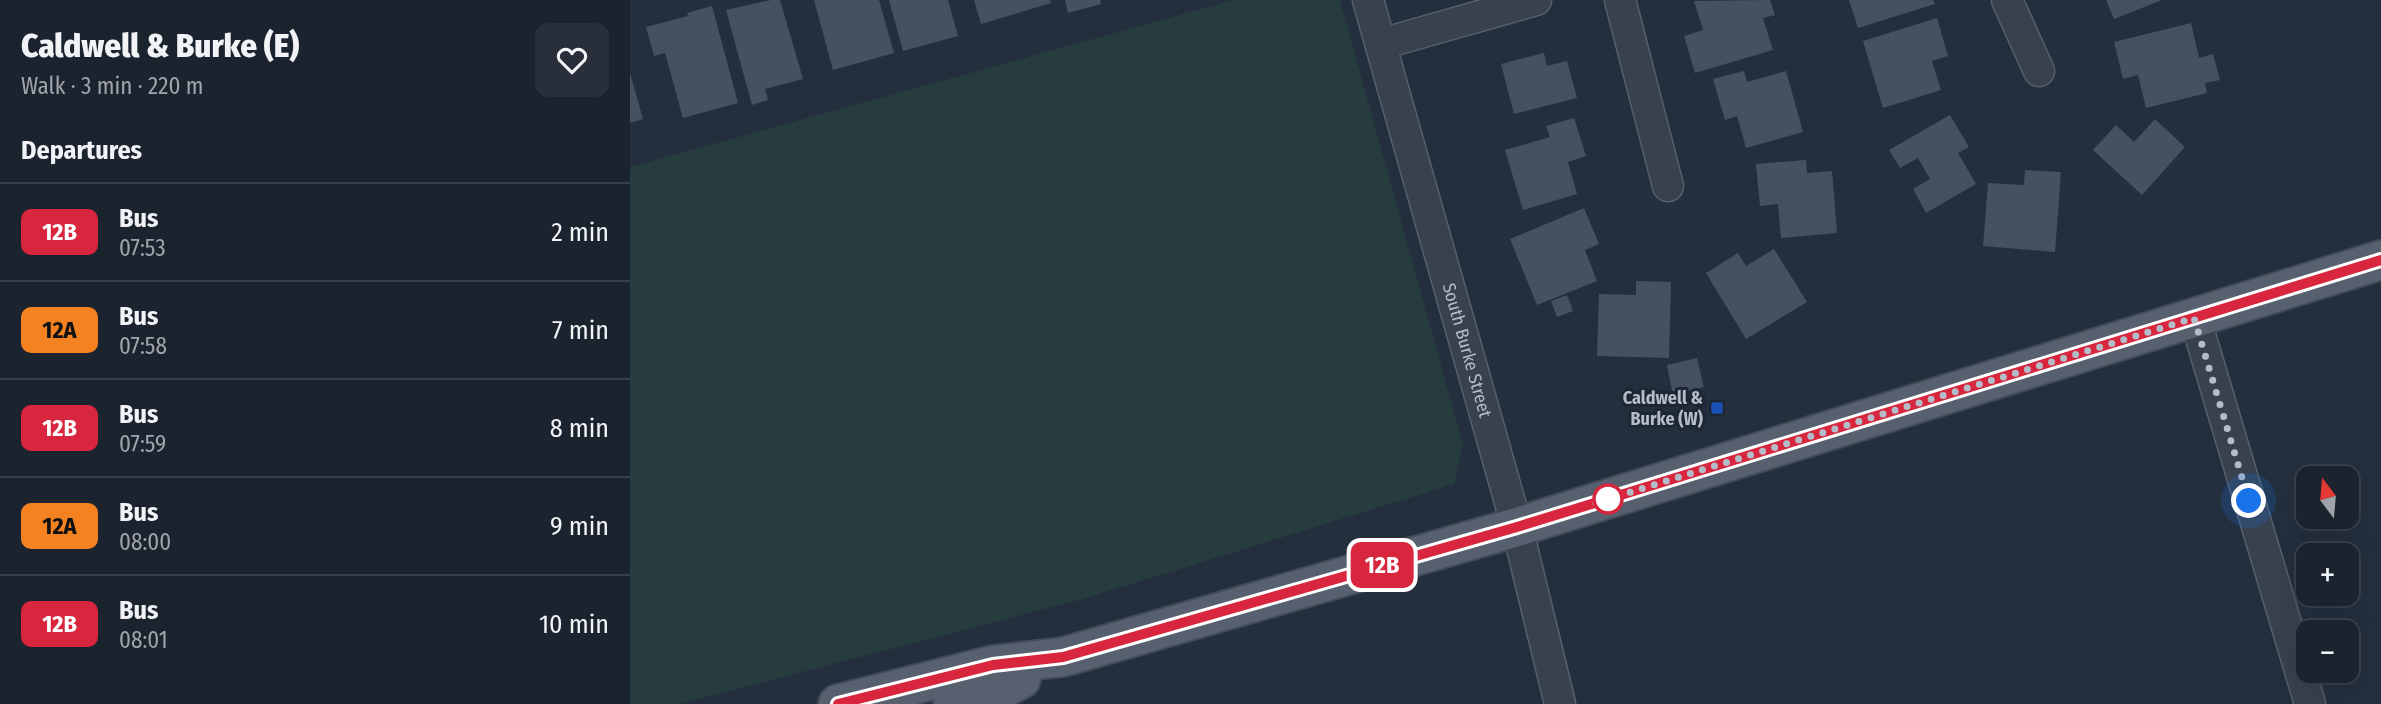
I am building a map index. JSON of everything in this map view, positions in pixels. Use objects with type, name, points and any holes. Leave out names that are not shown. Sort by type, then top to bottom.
[{"type":"main road","points":[[838,704],[993,665],[1063,657],[1517,527],[2381,260]]},
{"type":"main road","points":[[953,704],[1000,690],[1063,657]]},
{"type":"street","name":"South Burke Street","points":[[1368,0],[1517,527],[1560,704]]},
{"type":"street","points":[[1381,44],[1536,0]]},
{"type":"street","points":[[1620,0],[1668,186]]},
{"type":"street","points":[[2007,0],[2039,71]]},
{"type":"street","points":[[2194,318],[2310,704]]},
{"type":"green space","points":[[1234,0],[1340,0],[1463,445],[1454,484],[1083,599],[679,704],[630,704],[630,167]]},
{"type":"building","points":[[780,0],[803,79],[765,89],[768,100],[752,105],[726,10]]},
{"type":"building","points":[[814,0],[879,0],[894,53],[833,70]]},
{"type":"building","points":[[889,0],[948,0],[958,36],[903,51]]},
{"type":"building","points":[[974,0],[1050,0],[1051,3],[981,24]]},
{"type":"building","points":[[1065,0],[1100,0],[1101,4],[1068,13]]},
{"type":"building","points":[[1770,0],[1775,15],[1763,18],[1773,50],[1695,73],[1684,36],[1703,30],[1694,1]]},
{"type":"building","points":[[1849,0],[1933,0],[1935,4],[1858,28]]},
{"type":"building","points":[[2106,0],[2162,0],[2114,19]]},
{"type":"building","points":[[712,6],[738,103],[683,118],[665,53],[654,56],[646,27],[688,16],[687,13]]},
{"type":"building","points":[[1937,18],[1948,56],[1932,61],[1941,90],[1883,108],[1863,41]]},
{"type":"building","points":[[2191,23],[2199,58],[2213,54],[2220,80],[2205,83],[2207,93],[2146,108],[2138,75],[2123,79],[2114,42]]},
{"type":"building","points":[[1544,53],[1547,66],[1567,61],[1577,98],[1514,114],[1501,64]]},
{"type":"building","points":[[1744,71],[1747,82],[1786,71],[1803,132],[1746,148],[1737,116],[1725,120],[1713,79]]},
{"type":"building","points":[[630,73],[643,119],[630,123]]},
{"type":"building","points":[[1950,115],[1969,147],[1958,153],[1976,184],[1926,213],[1913,189],[1930,179],[1918,158],[1900,168],[1889,150]]},
{"type":"building","points":[[1574,118],[1586,156],[1568,162],[1577,194],[1523,210],[1505,150],[1550,137],[1546,126]]},
{"type":"building","points":[[2155,119],[2185,147],[2142,195],[2093,150],[2116,125],[2134,142]]},
{"type":"building","points":[[1806,160],[1807,173],[1832,171],[1837,233],[1781,238],[1778,204],[1760,206],[1756,164]]},
{"type":"building","points":[[2025,170],[2061,172],[2055,252],[1983,246],[1988,183],[2024,185]]},
{"type":"building","points":[[1584,208],[1599,244],[1585,250],[1597,281],[1537,305],[1510,239]]},
{"type":"building","points":[[1774,249],[1807,302],[1746,339],[1706,273],[1738,253],[1746,266]]},
{"type":"building","points":[[1636,281],[1671,282],[1669,358],[1597,356],[1599,294],[1636,295]]},
{"type":"building","points":[[1567,295],[1573,311],[1557,317],[1551,301]]},
{"type":"building","points":[[1697,358],[1704,387],[1673,395],[1667,365]]},
{"type":"bus line","name":"12B","points":[[838,704],[993,665],[1063,657],[1517,527],[2381,260]]},
{"type":"place","name":"Caldwell & Burke (W)","points":[[1717,408]]},
{"type":"route","points":[[1608,499],[1595,503],[2194,318],[2249,501]]}]
